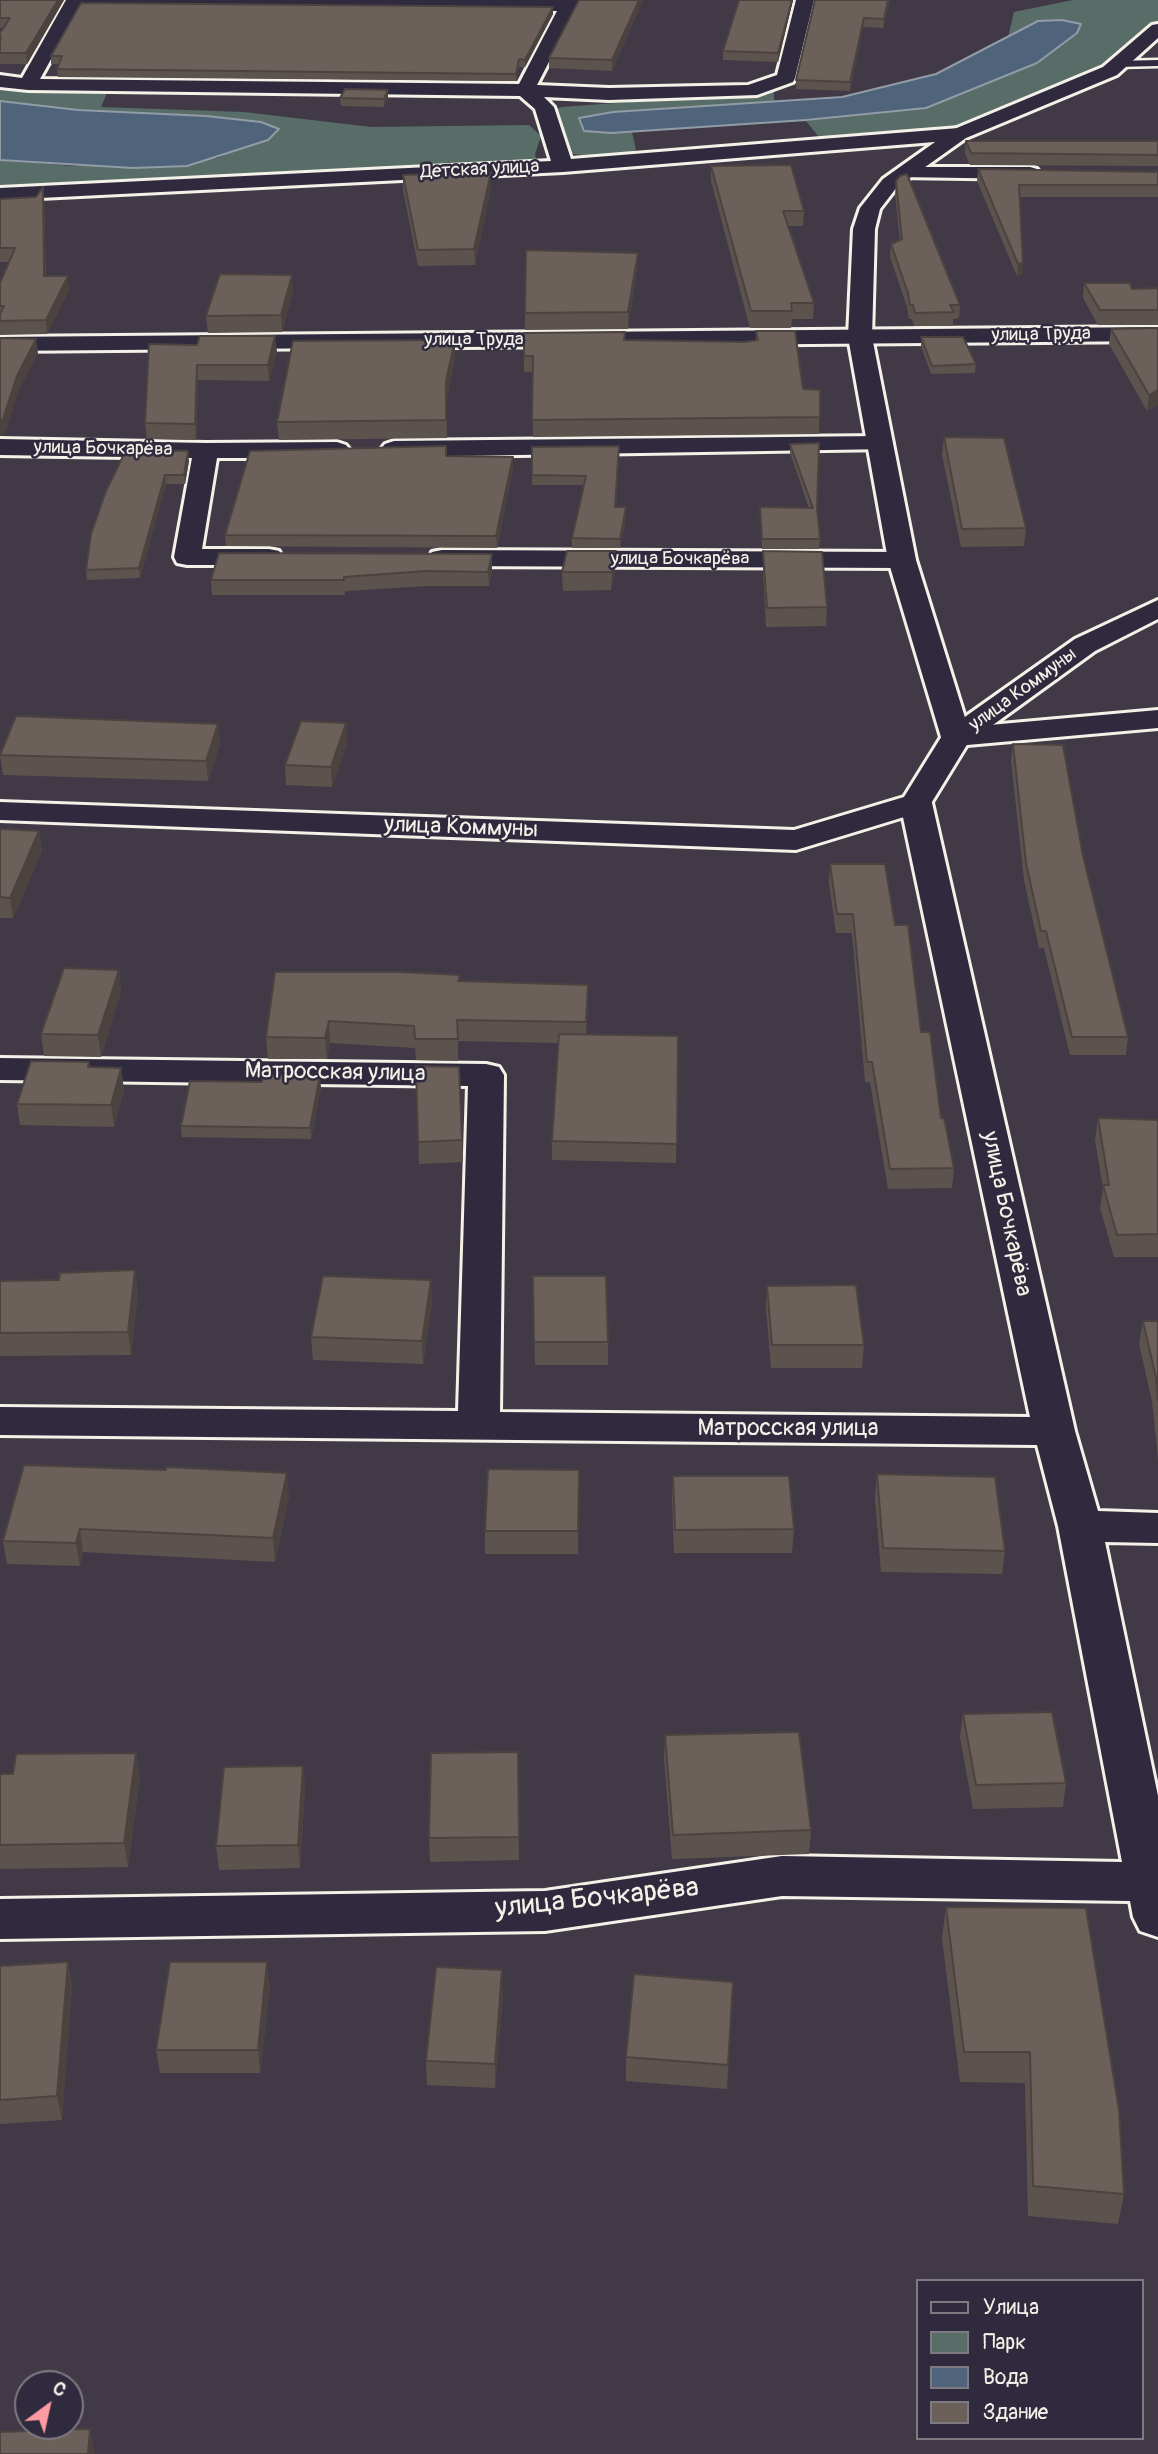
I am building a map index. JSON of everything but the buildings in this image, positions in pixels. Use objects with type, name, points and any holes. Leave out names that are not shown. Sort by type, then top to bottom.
[{"type":"street","points":[[0,81],[28,84],[525,90],[609,94],[750,91],[786,78],[806,0]]},
{"type":"street","points":[[28,84],[74,1],[571,3],[525,90]]},
{"type":"street","points":[[916,803],[956,737],[902,560],[860,337],[864,229],[870,208],[890,183],[959,134],[1110,71],[1158,29]]},
{"type":"street","points":[[525,90],[544,107],[562,166]]},
{"type":"street","name":"Детская улица","points":[[0,194],[562,166],[959,134]]},
{"type":"street","points":[[905,173],[1049,173]]},
{"type":"street","name":"улица Труда","points":[[0,344],[1158,334]]},
{"type":"street","name":"улица Бочкарёва","points":[[0,447],[206,451],[880,444]]},
{"type":"street","name":"улица Бочкарёва","points":[[206,451],[187,557],[297,558]]},
{"type":"street","name":"улица Бочкарёва","points":[[421,558],[902,560]]},
{"type":"street","name":"улица Коммуны","points":[[956,737],[1085,645],[1158,608]]},
{"type":"street","name":"улица Коммуны","points":[[956,737],[1158,719]]},
{"type":"street","name":"улица Бочкарёва","points":[[0,1919],[545,1911],[782,1876],[1154,1899],[1080,1526],[1054,1432],[916,803]]},
{"type":"street","name":"улица Коммуны","points":[[0,811],[796,840],[916,803]]},
{"type":"street","name":"Матросская улица","points":[[0,1069],[486,1075],[479,1427]]},
{"type":"street","name":"Матросская улица","points":[[0,1421],[1054,1432]]},
{"type":"street","points":[[1080,1526],[1158,1528]]},
{"type":"lane","points":[[1117,64],[1158,63]]},
{"type":"green space","points":[[1073,0],[1158,0],[1158,21],[1107,65],[949,132],[823,142],[806,121],[926,108],[1038,21],[1008,37],[1014,12]]},
{"type":"green space","points":[[0,84],[110,86],[101,107],[244,112],[371,127],[529,125],[541,136],[535,154],[537,164],[10,190],[0,187],[0,160],[71,166],[218,158],[238,148],[268,140],[260,122],[24,106],[0,101]]},
{"type":"green space","points":[[774,87],[774,101],[763,103],[613,112],[611,133],[632,132],[636,150],[621,155],[597,157],[566,153],[553,110],[562,107],[748,93]]},
{"type":"water","points":[[1062,20],[1081,24],[1077,33],[1037,63],[926,108],[806,120],[611,133],[584,131],[579,118],[613,112],[842,97],[936,74],[1038,21]]},
{"type":"water","points":[[0,101],[78,110],[206,116],[261,122],[279,129],[268,140],[187,166],[133,168],[0,160]]}]
